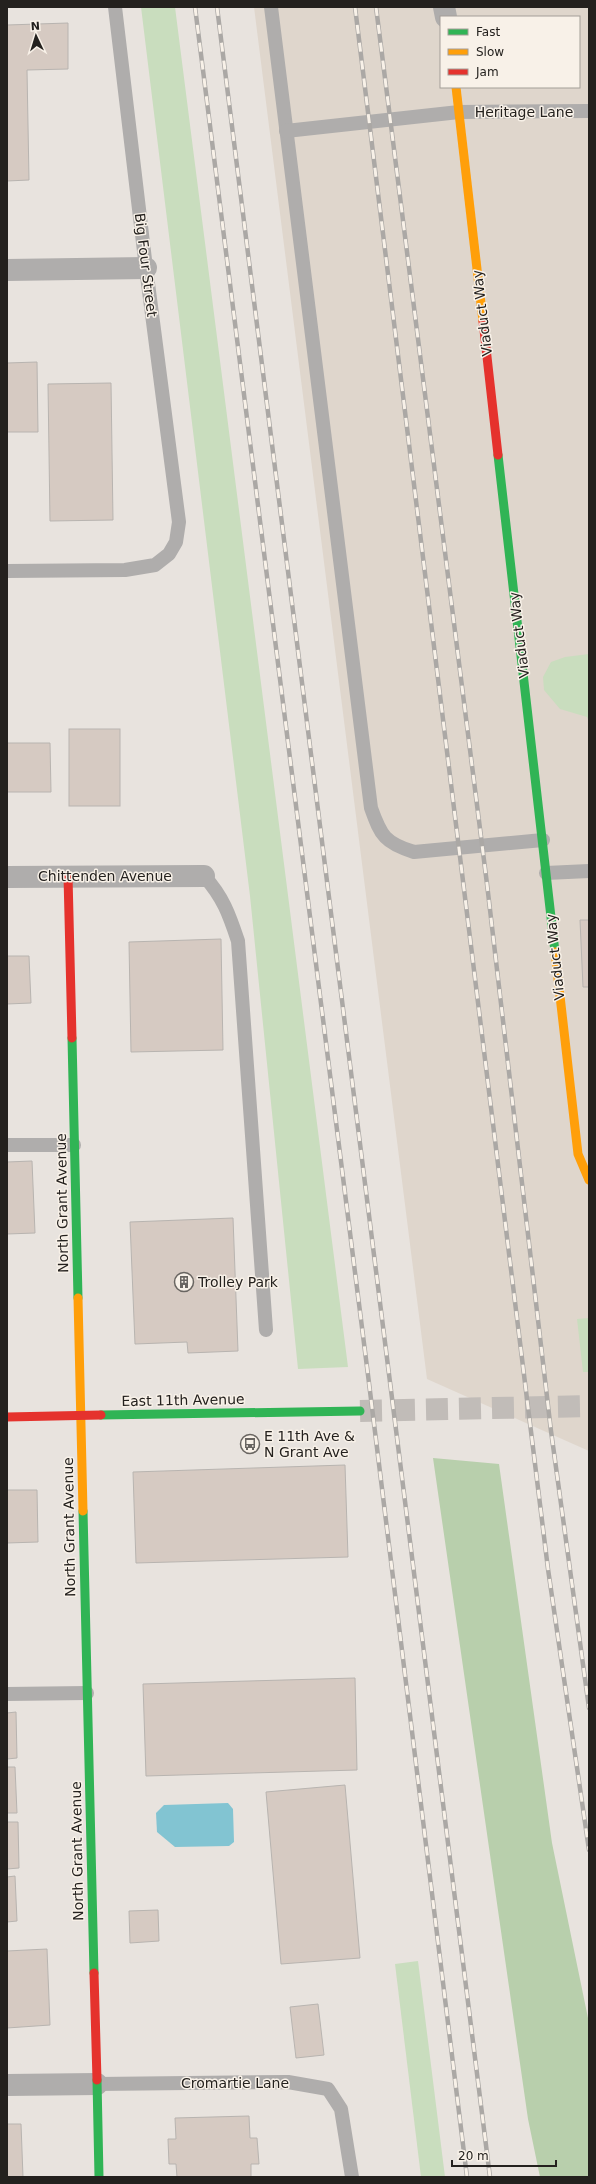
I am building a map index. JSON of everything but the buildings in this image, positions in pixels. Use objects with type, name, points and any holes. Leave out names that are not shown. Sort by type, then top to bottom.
[{"type":"street","name":"Viaduct Way","points":[[456,88],[578,1154],[589,1180]]},
{"type":"street","points":[[7,270],[146,268]]},
{"type":"street","name":"North Grant Avenue","points":[[68,876],[99,2177]]},
{"type":"street","name":"Chittenden Avenue","points":[[7,877],[204,876]]},
{"type":"street","name":"East 11th Avenue","points":[[7,1417],[360,1410]]},
{"type":"street","points":[[7,2085],[97,2084]]},
{"type":"lane","name":"Big Four Street","points":[[7,571],[125,570],[155,565],[169,554],[176,542],[179,522],[146,268],[115,7]]},
{"type":"lane","points":[[270,7],[371,808],[379,830],[394,846],[414,852],[543,840]]},
{"type":"lane","name":"Heritage Lane","points":[[286,131],[459,112],[589,111]]},
{"type":"lane","points":[[546,872],[589,871]]},
{"type":"lane","points":[[204,876],[218,891],[228,909],[238,941],[266,1330]]},
{"type":"lane","points":[[7,1145],[74,1145]]},
{"type":"lane","points":[[7,1694],[87,1693]]},
{"type":"lane","name":"Cromartie Lane","points":[[97,2084],[288,2082],[328,2089],[341,2109],[352,2177]]},
{"type":"shaded area","points":[[254,7],[589,7],[589,1451],[427,1379]]},
{"type":"green space","points":[[141,7],[175,7],[348,1367],[298,1369],[250,896]]},
{"type":"green space","points":[[589,654],[589,722],[587,717],[560,709],[544,690],[543,677],[551,662],[565,657]]},
{"type":"green space","points":[[589,1318],[589,1372],[583,1372],[577,1319]]},
{"type":"green space","points":[[433,1458],[499,1464],[552,1843],[589,2023],[589,2177],[540,2177],[528,2119]]},
{"type":"green space","points":[[418,1961],[445,2177],[421,2177],[395,1964]]},
{"type":"water","points":[[228,1803],[233,1809],[234,1842],[229,1846],[175,1847],[157,1832],[156,1813],[164,1805]]},
{"type":"tunnel","points":[[360,1411],[589,1406]]},
{"type":"railway","points":[[195,7],[368,1375],[467,2177]]},
{"type":"railway","points":[[217,7],[490,2177]]},
{"type":"railway","points":[[355,7],[548,1569],[589,1850]]},
{"type":"railway","points":[[376,7],[487,884],[551,1431],[589,1708]]},
{"type":"traffic: fast","points":[[498,455],[555,952]]},
{"type":"traffic: fast","points":[[72,1038],[78,1298]]},
{"type":"traffic: fast","points":[[101,1415],[360,1411]]},
{"type":"traffic: fast","points":[[83,1511],[94,1973]]},
{"type":"traffic: fast","points":[[97,2080],[99,2177]]},
{"type":"traffic: slow","points":[[456,88],[483,321]]},
{"type":"traffic: slow","points":[[555,952],[578,1154],[589,1180]]},
{"type":"traffic: slow","points":[[78,1298],[83,1511]]},
{"type":"traffic: jam","points":[[483,321],[498,455]]},
{"type":"traffic: jam","points":[[68,876],[72,1038]]},
{"type":"traffic: jam","points":[[7,1417],[101,1415]]},
{"type":"traffic: jam","points":[[94,1973],[97,2080]]},
{"type":"place","name":"Trolley Park","points":[[184,1282]]},
{"type":"place","name":"E 11th Ave & N Grant Ave","points":[[250,1444]]}]
